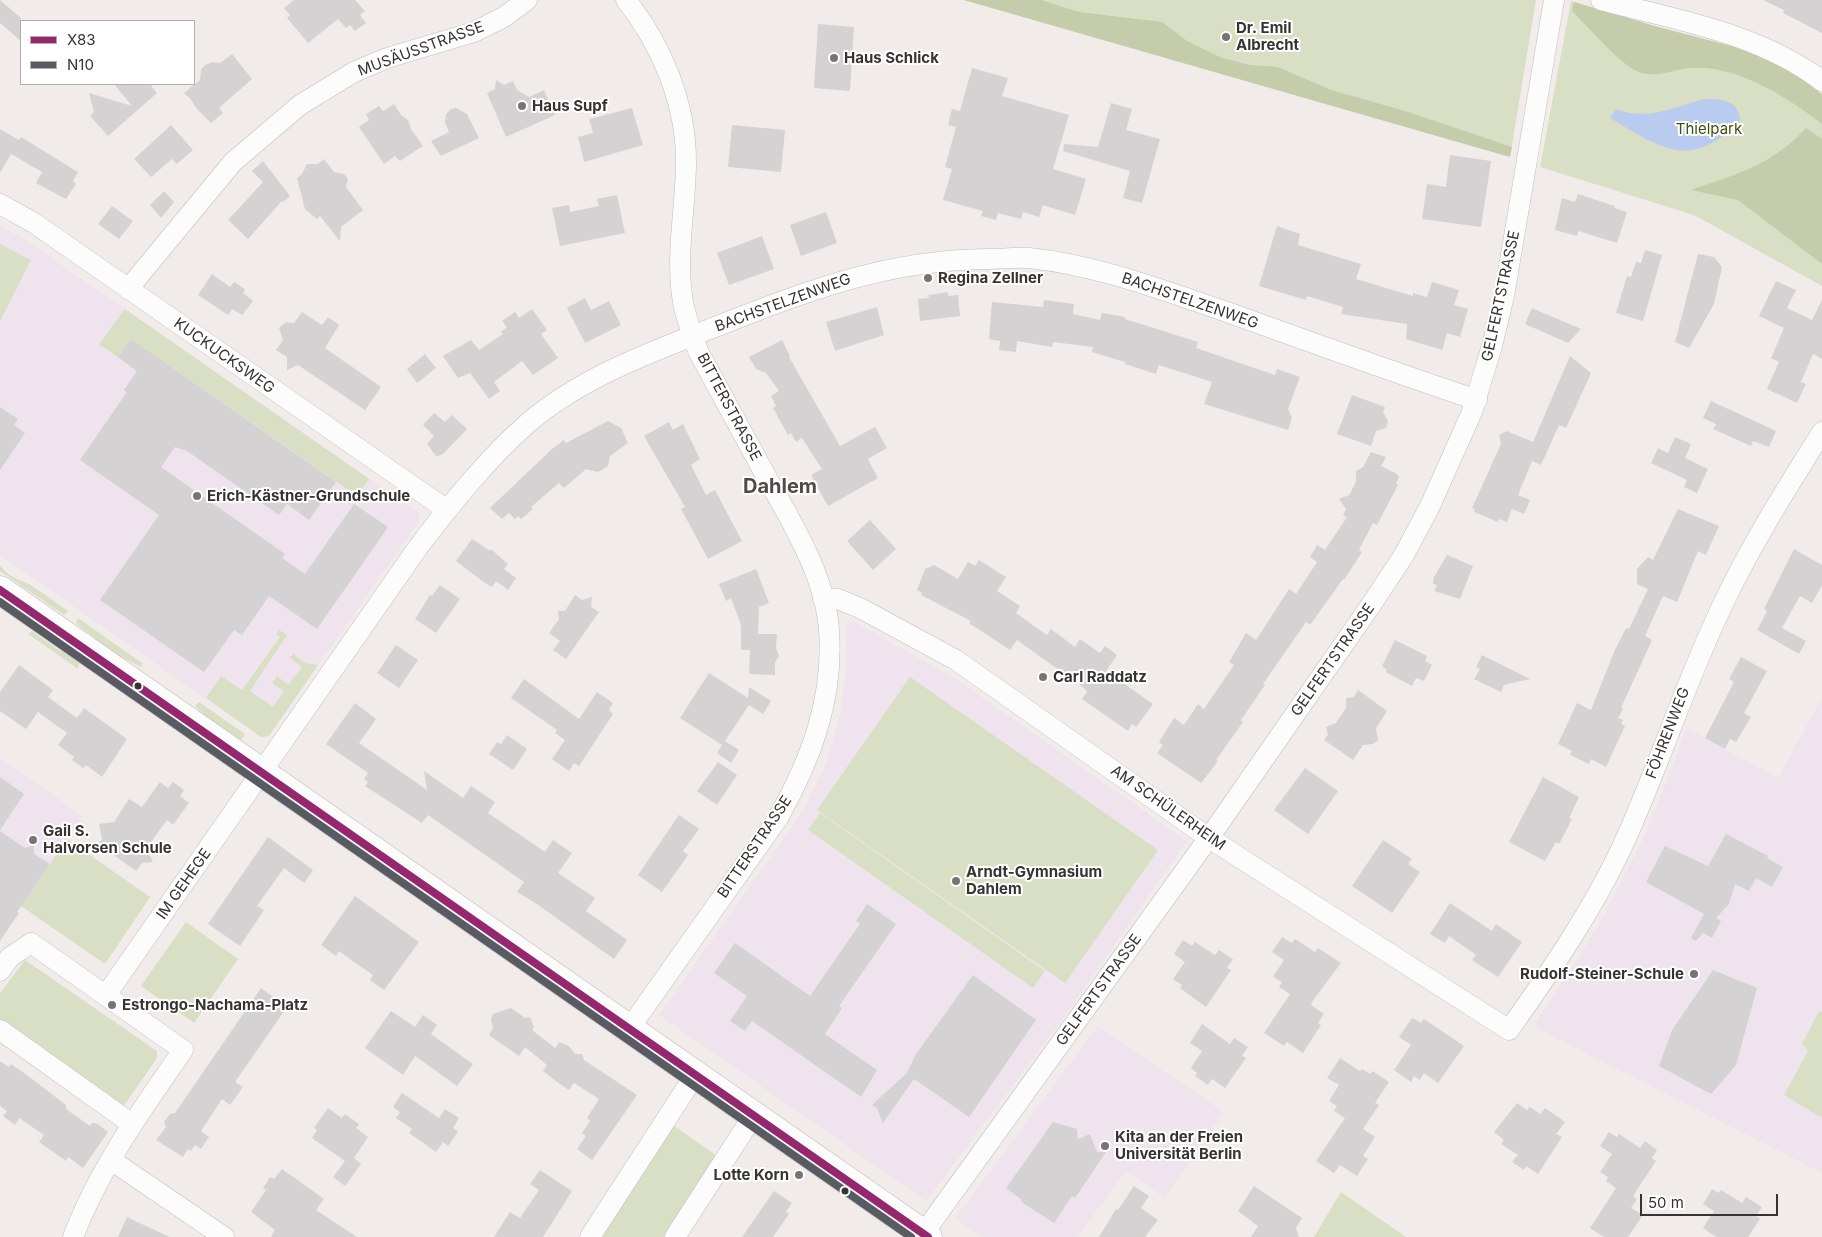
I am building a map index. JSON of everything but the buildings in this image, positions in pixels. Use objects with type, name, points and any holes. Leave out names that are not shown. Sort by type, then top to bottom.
[{"type":"main road","points":[[0,590],[925,1235]]},
{"type":"street","name":"MUSÄUSSTRASSE","points":[[128,289],[233,162],[300,105],[354,72],[386,58],[474,32],[504,17],[526,0]]},
{"type":"street","name":"BITTERSTRASSE","points":[[626,0],[650,34],[665,66],[684,128],[686,160],[681,271],[683,303],[693,336],[699,353],[797,533],[823,599],[829,630],[826,696],[809,758],[778,818],[629,1029]]},
{"type":"street","name":"GELFERTSTRASSE","points":[[925,1235],[1209,838],[1404,555],[1452,460],[1477,400],[1504,296],[1554,0]]},
{"type":"street","points":[[1601,0],[1748,40],[1797,64],[1822,82]]},
{"type":"street","name":"KUCKUCKSWEG","points":[[0,204],[34,223],[446,510]]},
{"type":"street","name":"BACHSTELZENWEG","points":[[262,772],[446,510],[491,460],[529,423],[577,388],[625,362],[788,298],[863,274],[946,259],[1027,258],[1095,269],[1162,290],[1477,400]]},
{"type":"street","name":"FÖHRENWEG","points":[[1509,1030],[1575,932],[1621,848],[1647,789],[1691,674],[1724,601],[1769,518],[1822,432]]},
{"type":"street","name":"AM SCHÜLERHEIM","points":[[823,599],[838,599],[860,608],[956,660],[1209,838],[1509,1030]]},
{"type":"street","name":"IM GEHEGE","points":[[106,996],[262,772]]},
{"type":"street","points":[[0,971],[10,957],[31,943],[183,1050],[132,1124],[111,1160],[73,1237]]},
{"type":"street","points":[[0,1030],[132,1124]]},
{"type":"street","points":[[590,1237],[695,1075]]},
{"type":"street","points":[[675,1237],[753,1116]]},
{"type":"street","points":[[111,1160],[224,1237]]},
{"type":"shaded area","name":"Erich-Kästner-Grundschule","points":[[0,225],[27,241],[418,512],[420,520],[269,736],[261,737],[0,555]]},
{"type":"shaded area","name":"Arndt-Gymnasium Dahlem","points":[[853,621],[956,679],[1187,841],[1065,1016],[926,1201],[659,1015],[803,811],[815,787],[827,761],[840,714],[846,671],[846,626]]},
{"type":"shaded area","name":"Rudolf-Steiner-Schule","points":[[1822,698],[1822,1173],[1538,1029],[1536,1021],[1598,927],[1647,831],[1687,728],[1778,778]]},
{"type":"shaded area","name":"Gail S. Halvorsen Schule","points":[[0,758],[83,816],[17,912],[19,913],[0,941]]},
{"type":"shaded area","name":"Kita an der Freien Universität Berlin","points":[[1098,1026],[1224,1112],[1165,1198],[1125,1171],[1078,1237],[982,1237],[955,1218]]},
{"type":"green space","points":[[964,0],[1536,0],[1510,157]]},
{"type":"green space","points":[[964,0],[1041,0],[1079,12],[1162,22],[1187,41],[1222,58],[1250,65],[1278,67],[1331,90],[1405,111],[1512,147],[1510,157]]},
{"type":"green space","name":"Thielpark","points":[[1571,1],[1658,27],[1735,47],[1822,94],[1822,286],[1694,215],[1540,167]]},
{"type":"green space","points":[[1574,2],[1735,47],[1765,58],[1796,75],[1822,94],[1822,124],[1793,103],[1761,85],[1726,72],[1708,68],[1691,68],[1659,74],[1639,72],[1613,53],[1572,11]]},
{"type":"green space","points":[[1806,128],[1822,139],[1822,264],[1738,200],[1691,190],[1739,173],[1767,160],[1793,141]]},
{"type":"green space","points":[[0,244],[31,260],[0,321]]},
{"type":"green space","points":[[125,309],[369,479],[357,496],[131,339],[118,357],[99,344]]},
{"type":"green space","points":[[0,565],[11,576],[32,586],[68,611],[64,615],[0,571]]},
{"type":"green space","points":[[78,618],[142,663],[141,667],[96,644],[94,637],[76,624]]},
{"type":"green space","points":[[279,630],[287,635],[250,691],[273,707],[284,691],[272,683],[277,676],[288,685],[302,667],[290,658],[293,654],[305,663],[318,665],[269,736],[261,737],[206,698],[221,676],[242,690],[280,637],[276,634]]},
{"type":"green space","points":[[32,631],[60,651],[69,650],[80,658],[78,669],[28,634]]},
{"type":"green space","points":[[910,677],[1158,850],[1065,983],[817,810]]},
{"type":"green space","points":[[199,702],[245,734],[238,744],[195,706]]},
{"type":"green space","points":[[820,813],[1045,971],[1033,988],[808,830]]},
{"type":"green space","points":[[67,839],[150,897],[105,964],[21,906]]},
{"type":"green space","points":[[186,922],[238,959],[194,1023],[141,986]]},
{"type":"green space","points":[[25,960],[157,1051],[157,1058],[125,1104],[122,1106],[0,1021],[0,993]]},
{"type":"green space","points":[[1819,1011],[1822,1012],[1822,1116],[1820,1117],[1784,1095],[1808,1051],[1802,1044]]},
{"type":"green space","points":[[673,1125],[717,1156],[664,1237],[601,1237]]},
{"type":"green space","points":[[1341,1192],[1406,1237],[1314,1237]]},
{"type":"water","points":[[1703,99],[1722,100],[1733,104],[1739,114],[1740,121],[1722,137],[1705,146],[1690,150],[1675,150],[1661,146],[1610,118],[1616,109],[1638,114],[1660,112]]},
{"type":"transit line","name":"X83","points":[[0,590],[928,1237]]},
{"type":"transit line","name":"N10","points":[[0,602],[911,1237]]},
{"type":"place","name":"Dr. Emil Albrecht","points":[[1226,37]]},
{"type":"place","name":"Haus Schlick","points":[[834,58]]},
{"type":"place","name":"Haus Supf","points":[[522,106]]},
{"type":"place","name":"Regina Zellner","points":[[928,278]]},
{"type":"place","name":"Erich-Kästner-Grundschule","points":[[197,496]]},
{"type":"place","name":"Carl Raddatz","points":[[1043,677]]},
{"type":"place","name":"Gail S. Halvorsen Schule","points":[[33,840]]},
{"type":"place","name":"Arndt-Gymnasium Dahlem","points":[[956,881]]},
{"type":"place","name":"Rudolf-Steiner-Schule","points":[[1694,974]]},
{"type":"place","name":"Estrongo-Nachama-Platz","points":[[112,1005]]},
{"type":"place","name":"Kita an der Freien Universität Berlin","points":[[1105,1146]]},
{"type":"place","name":"Lotte Korn","points":[[799,1175]]},
{"type":"district","name":"Dahlem","points":[[780,487]]}]
